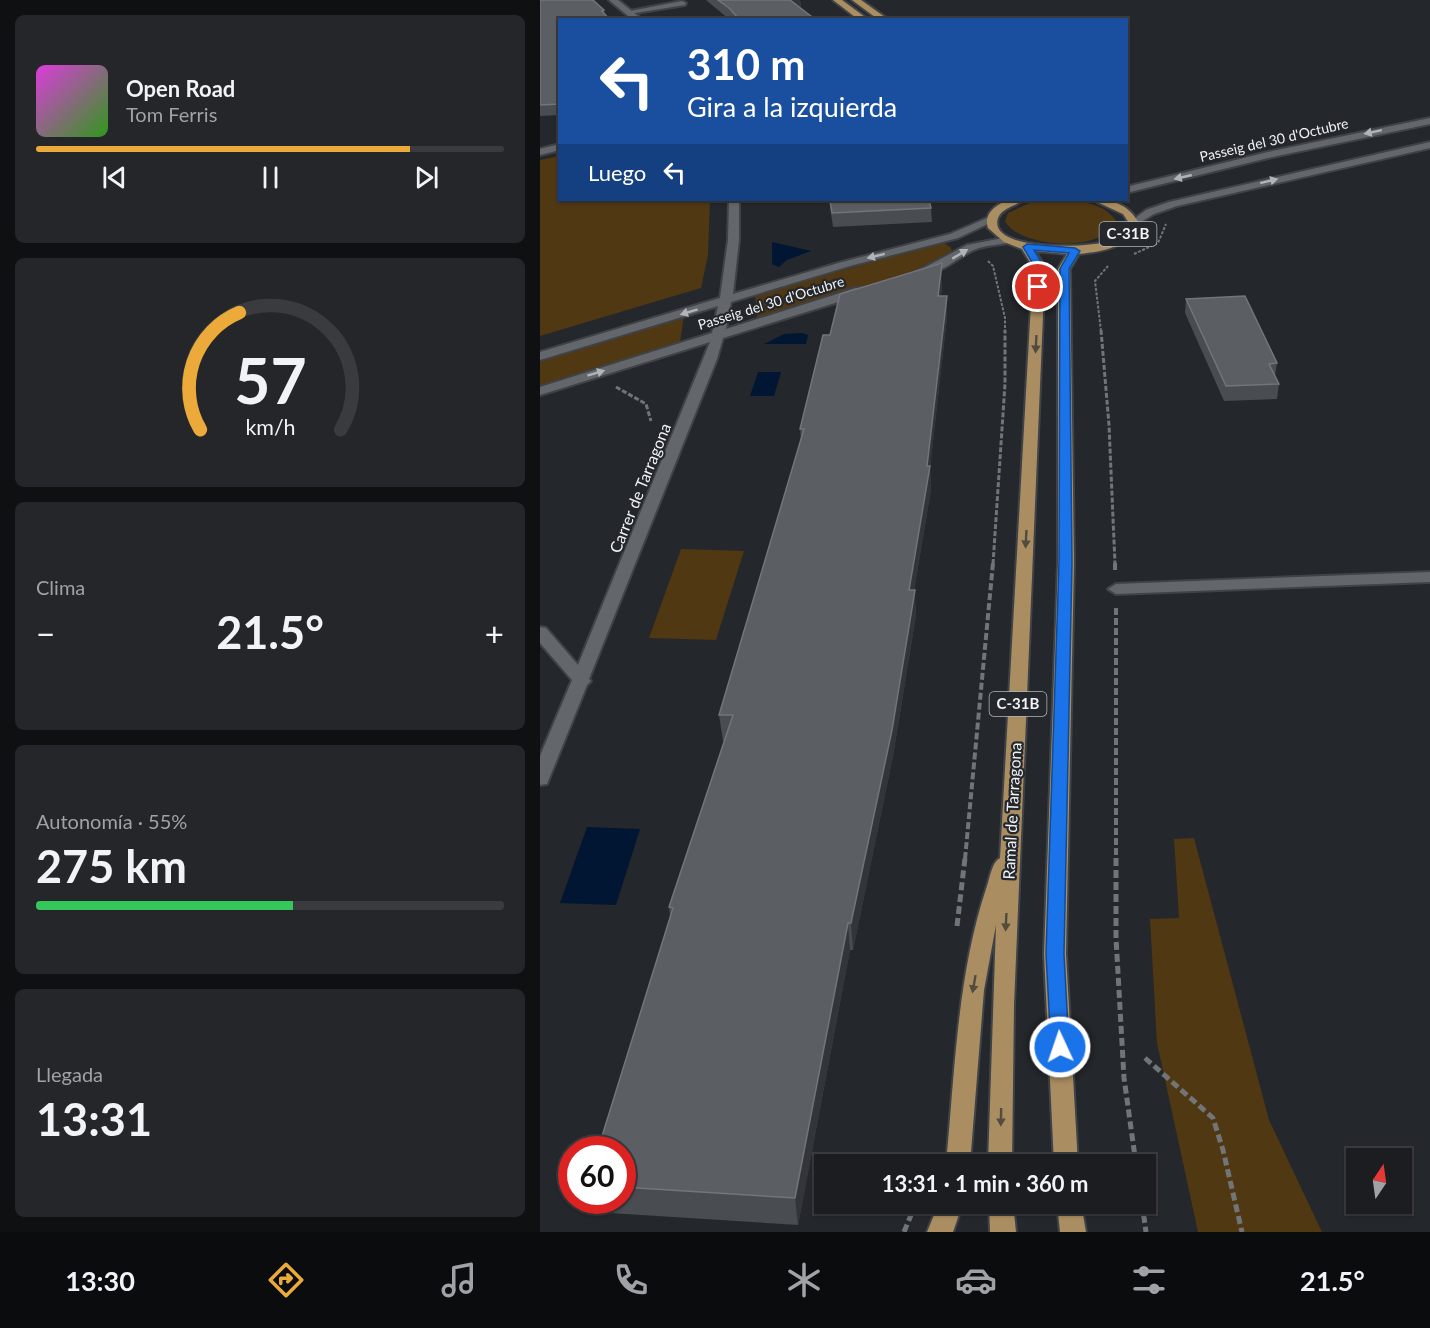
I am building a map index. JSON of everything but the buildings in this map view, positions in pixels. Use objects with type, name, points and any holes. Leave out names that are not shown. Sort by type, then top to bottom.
[{"type":"main road","points":[[837,0],[862,18]]},
{"type":"main road","points":[[856,0],[882,18]]},
{"type":"main road","name":"C-31B","points":[[991,220],[992,227],[1008,240],[1027,247],[1075,251],[1112,244],[1132,231],[1134,223],[1127,212],[1103,201]]},
{"type":"main road","points":[[991,220],[1004,202]]},
{"type":"main road","name":"Ramal de Tarragona","points":[[1000,1154],[1003,1005],[1039,267],[1027,247]]},
{"type":"main road","name":"C-31B","points":[[1065,1154],[1055,954],[1066,563],[1064,269],[1075,251]]},
{"type":"main road","name":"C-31B","points":[[959,1154],[973,990],[988,910],[1010,847]]},
{"type":"main road","points":[[940,1232],[947,1214]]},
{"type":"main road","points":[[1002,1214],[1003,1232]]},
{"type":"main road","points":[[1071,1214],[1073,1232]]},
{"type":"street","points":[[613,0],[636,18]]},
{"type":"street","points":[[629,12],[682,3]]},
{"type":"street","name":"Passeig del 30 d'Octubre","points":[[1128,190],[1275,154],[1430,121]]},
{"type":"street","points":[[1134,223],[1150,212],[1182,202],[1430,145]]},
{"type":"street","points":[[540,152],[558,148]]},
{"type":"street","name":"Carrer de Tarragona","points":[[540,779],[582,681],[711,359],[726,300],[735,235],[734,201]]},
{"type":"street","name":"Passeig del 30 d'Octubre","points":[[540,356],[846,264],[954,236],[991,220]]},
{"type":"street","points":[[904,278],[933,268],[974,246],[1008,240]]},
{"type":"street","name":"Passeig del 30 d'Octubre","points":[[540,390],[870,288]]},
{"type":"street","points":[[1116,589],[1430,577]]},
{"type":"street","points":[[540,632],[582,681]]},
{"type":"path","points":[[1126,258],[1158,243],[1165,231],[1166,222],[1179,213],[1193,208],[1182,202]]},
{"type":"path","points":[[957,928],[998,505],[1005,384],[1003,308],[993,266],[974,246]]},
{"type":"path","points":[[1116,263],[1106,267],[1095,281],[1104,351],[1110,431],[1116,589],[1116,938],[1124,1078],[1135,1154]]},
{"type":"path","points":[[611,384],[646,404],[651,421]]},
{"type":"path","points":[[1145,1058],[1213,1118],[1223,1150],[1242,1232]]},
{"type":"path","points":[[904,1232],[911,1214]]},
{"type":"path","points":[[1144,1214],[1146,1232]]},
{"type":"shaded area","points":[[558,156],[558,201],[710,201],[708,255],[701,288],[540,336],[540,160]]},
{"type":"shaded area","points":[[1077,201],[1095,205],[1110,214],[1116,221],[1109,231],[1096,238],[1062,244],[1044,242],[1013,230],[1005,221],[1008,213],[1032,202]]},
{"type":"shaded area","points":[[943,242],[951,248],[953,253],[930,266],[757,319],[755,295]]},
{"type":"shaded area","points":[[684,316],[680,342],[540,386],[540,360]]},
{"type":"shaded area","points":[[681,549],[744,551],[716,640],[649,638]]},
{"type":"shaded area","points":[[1194,838],[1269,1120],[1322,1232],[1198,1232],[1157,1043],[1150,919],[1179,918],[1174,839]]},
{"type":"water","points":[[772,242],[811,251],[787,260],[779,267],[772,264]]},
{"type":"water","points":[[784,334],[808,335],[806,344],[764,344]]},
{"type":"water","points":[[758,372],[781,372],[774,396],[750,396]]},
{"type":"water","points":[[587,827],[640,829],[616,905],[560,903]]},
{"type":"route","points":[[1038,287],[1039,267],[1027,247],[1075,251],[1064,269],[1066,563],[1055,954],[1060,1047]]}]
